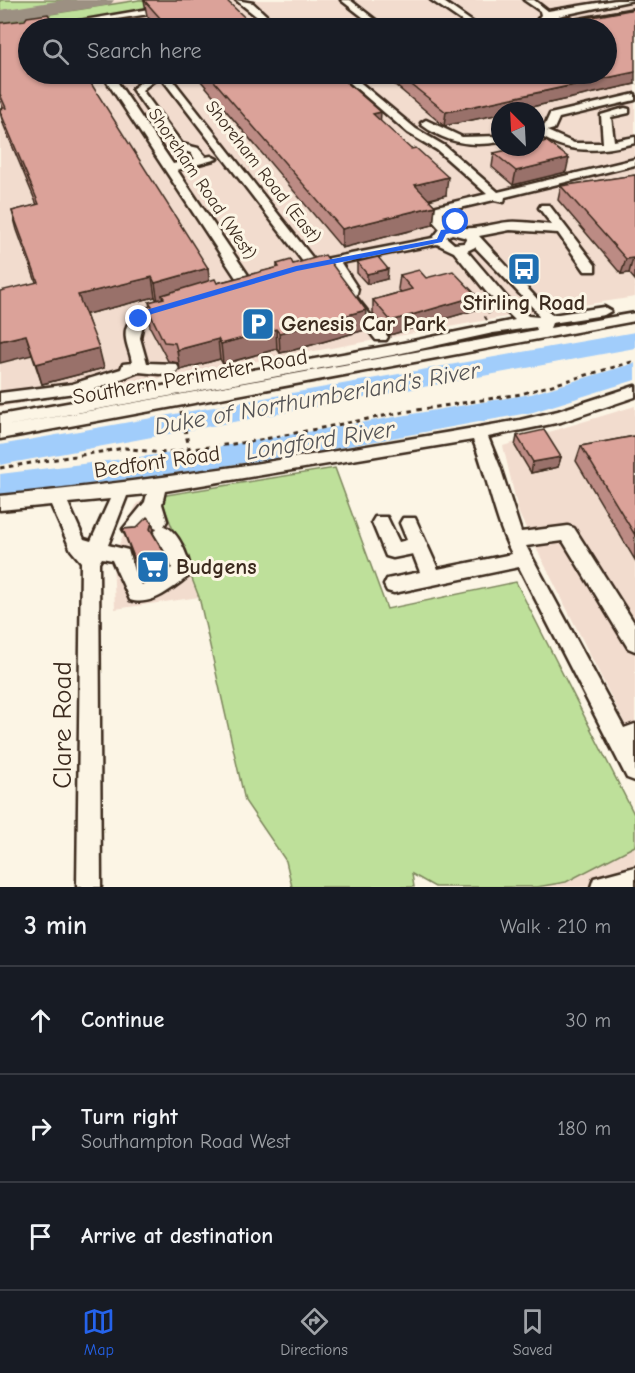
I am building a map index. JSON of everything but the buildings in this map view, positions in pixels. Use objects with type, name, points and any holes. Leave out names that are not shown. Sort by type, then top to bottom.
[{"type":"street","points":[[243,1],[258,0]]},
{"type":"street","points":[[345,0],[369,18]]},
{"type":"street","points":[[435,0],[462,18]]},
{"type":"street","points":[[528,0],[544,10],[544,15]]},
{"type":"street","points":[[546,0],[543,1],[558,9]]},
{"type":"street","points":[[542,18],[567,3],[582,0]]},
{"type":"street","points":[[544,15],[630,0]]},
{"type":"street","points":[[243,1],[264,18]]},
{"type":"street","points":[[108,18],[180,7]]},
{"type":"street","points":[[604,18],[635,12]]},
{"type":"street","points":[[544,15],[554,18]]},
{"type":"street","name":"Shoreham Road (West)","points":[[113,84],[248,284]]},
{"type":"street","points":[[143,84],[137,89],[178,146],[182,149],[194,150],[203,161]]},
{"type":"street","name":"Shoreham Road (East)","points":[[171,84],[312,265]]},
{"type":"street","points":[[357,84],[412,131],[441,148],[500,198]]},
{"type":"street","points":[[545,128],[550,127],[554,116],[635,97]]},
{"type":"street","points":[[607,121],[635,108]]},
{"type":"street","points":[[607,121],[635,120]]},
{"type":"street","points":[[607,121],[609,146]]},
{"type":"street","points":[[426,123],[436,131],[454,139],[481,143],[491,141]]},
{"type":"street","points":[[545,136],[553,141],[576,148],[609,146],[635,140]]},
{"type":"street","points":[[458,235],[446,246],[458,248],[469,246],[458,235],[437,219],[437,210],[533,192],[596,172],[635,149]]},
{"type":"street","points":[[170,168],[227,156]]},
{"type":"street","points":[[541,323],[458,235],[456,216],[517,190],[635,162]]},
{"type":"street","points":[[596,172],[635,167]]},
{"type":"street","points":[[596,172],[624,179]]},
{"type":"street","points":[[517,190],[533,192]]},
{"type":"street","points":[[545,208],[590,268]]},
{"type":"street","points":[[515,229],[512,221],[563,230]]},
{"type":"street","points":[[296,268],[458,235],[515,229],[563,230]]},
{"type":"street","points":[[458,248],[525,322],[541,323]]},
{"type":"street","points":[[333,261],[351,289],[349,297],[381,337]]},
{"type":"street","name":"Southern Perimeter Road","points":[[0,434],[541,323],[635,306]]},
{"type":"street","points":[[489,328],[503,321],[510,307]]},
{"type":"street","points":[[139,366],[140,355],[132,332],[135,323],[149,312],[183,308]]},
{"type":"street","name":"Southern Perimeter Road","points":[[541,323],[559,330],[635,317]]},
{"type":"street","name":"Southern Perimeter Road","points":[[0,421],[393,350],[525,322]]},
{"type":"street","points":[[139,366],[157,371],[171,368]]},
{"type":"street","points":[[0,399],[79,388],[126,375],[139,366]]},
{"type":"street","name":"Bedfont Road","points":[[0,503],[157,486],[478,433],[561,416],[635,391]]},
{"type":"street","points":[[478,433],[492,467],[514,540],[627,737],[635,770]]},
{"type":"street","points":[[88,552],[126,552],[121,569],[131,581],[137,594],[150,592],[182,571],[182,565],[149,523],[157,486]]},
{"type":"street","name":"Clare Road","points":[[88,552],[118,502],[119,491]]},
{"type":"street","name":"Clare Road","points":[[57,497],[88,552],[89,887]]},
{"type":"street","points":[[381,522],[393,551],[418,545]]},
{"type":"street","points":[[409,523],[432,578]]},
{"type":"street","points":[[514,540],[568,533],[635,642]]},
{"type":"street","points":[[393,585],[523,559]]},
{"type":"street","points":[[603,887],[635,879]]},
{"type":"path","points":[[489,328],[485,317],[495,303]]},
{"type":"path","points":[[0,468],[124,448],[160,453],[249,442],[404,412],[521,394],[635,361]]},
{"type":"path","points":[[181,412],[195,472]]},
{"type":"shaded area","points":[[0,0],[635,0],[635,297],[499,318],[0,407]]},
{"type":"shaded area","points":[[635,406],[635,744],[519,514],[503,446]]},
{"type":"shaded area","points":[[160,496],[199,597],[115,609],[113,558],[137,503]]},
{"type":"shaded area","points":[[635,846],[635,887],[537,887],[566,882]]},
{"type":"green space","points":[[0,0],[76,0],[0,12]]},
{"type":"green space","points":[[139,0],[207,0],[94,18],[25,18]]},
{"type":"green space","points":[[18,19],[18,30],[0,33],[0,22]]},
{"type":"green space","points":[[335,468],[387,609],[516,582],[635,816],[635,846],[566,882],[537,887],[435,887],[412,874],[414,887],[292,887],[286,861],[245,801],[199,597],[160,496]]},
{"type":"waterway","name":"Duke of Northumberland's River","points":[[0,455],[635,340]]},
{"type":"waterway","name":"Longford River","points":[[0,485],[205,459],[533,403],[635,371]]},
{"type":"taxiway","points":[[0,16],[104,0]]},
{"type":"place","name":"Stirling Road","points":[[524,269]]},
{"type":"place","name":"Genesis Car Park","points":[[258,324]]},
{"type":"place","name":"Budgens","points":[[153,567]]},
{"type":"route","points":[[139,319],[149,312],[296,268],[440,240],[440,234],[448,230],[461,230],[456,222]]}]
